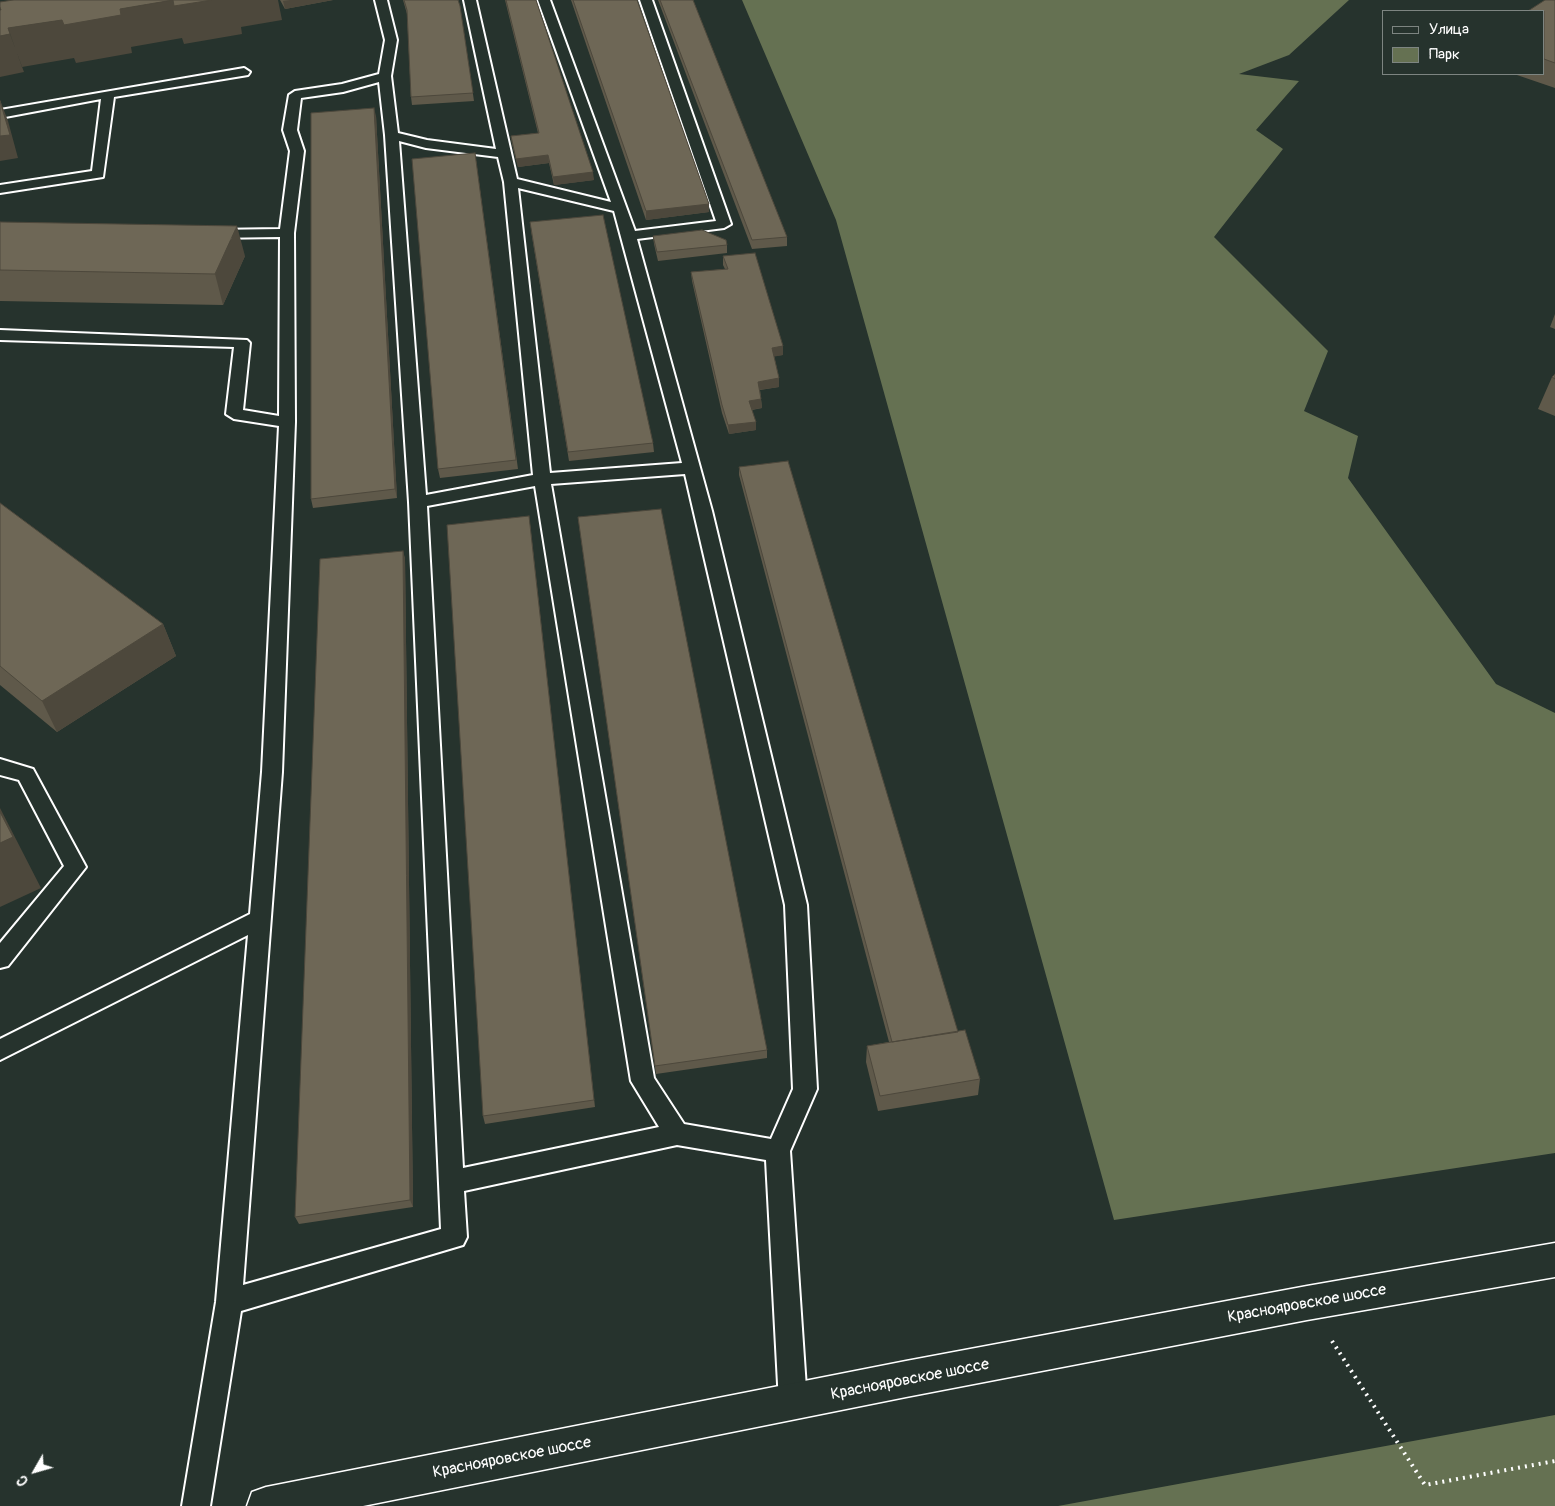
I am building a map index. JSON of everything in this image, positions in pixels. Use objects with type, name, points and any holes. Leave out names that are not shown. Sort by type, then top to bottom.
[{"type":"street","name":"Краснояровское шоссе","points":[[266,1506],[1307,1303],[1555,1260]]},
{"type":"lane","points":[[228,1302],[454,1237],[418,502],[392,135],[385,76],[391,40],[381,0]]},
{"type":"lane","points":[[470,0],[511,182],[542,479],[643,1081],[677,1134]]},
{"type":"lane","points":[[544,0],[629,236],[691,468],[796,905],[805,1089],[778,1151],[793,1403]]},
{"type":"lane","points":[[629,236],[724,224],[646,0]]},
{"type":"lane","points":[[0,114],[244,72]]},
{"type":"lane","points":[[196,1506],[228,1302],[272,772],[287,422],[287,233],[297,151],[290,130],[295,95],[343,88],[385,76]]},
{"type":"lane","points":[[0,189],[98,174],[108,94]]},
{"type":"lane","points":[[392,135],[426,144],[504,154]]},
{"type":"lane","points":[[511,182],[620,208]]},
{"type":"lane","points":[[198,234],[287,233]]},
{"type":"lane","points":[[0,335],[242,343],[234,414],[287,422]]},
{"type":"lane","points":[[418,502],[542,479],[691,468]]},
{"type":"lane","points":[[0,767],[26,774],[75,867],[0,959]]},
{"type":"lane","points":[[0,1050],[261,918]]},
{"type":"lane","points":[[451,1182],[677,1134],[778,1151]]},
{"type":"path","points":[[1307,1303],[1425,1485],[1555,1462]]},
{"type":"green space","points":[[742,0],[1349,0],[1289,55],[1239,74],[1299,81],[1256,130],[1283,149],[1214,237],[1328,351],[1304,411],[1358,436],[1348,478],[1496,684],[1555,713],[1555,1153],[1114,1220],[836,220]]},
{"type":"green space","points":[[1555,1415],[1555,1506],[1058,1506]]},
{"type":"building","points":[[13,0],[173,0],[120,9],[121,15],[64,25],[62,20],[8,28],[10,34],[0,36],[0,2]]},
{"type":"building","points":[[173,0],[212,0],[174,6]]},
{"type":"building","points":[[404,0],[458,0],[473,93],[411,97],[407,10]]},
{"type":"building","points":[[506,0],[536,0],[593,172],[553,177],[548,155],[516,159],[511,136],[539,133]]},
{"type":"building","points":[[573,0],[637,0],[709,204],[646,211]]},
{"type":"building","points":[[660,0],[693,0],[787,237],[752,240]]},
{"type":"building","points":[[1545,0],[1555,0],[1555,63],[1545,59],[1545,10],[1530,10]]},
{"type":"building","points":[[0,101],[10,135],[0,136]]},
{"type":"building","points":[[374,108],[395,489],[311,499],[311,113]]},
{"type":"building","points":[[475,153],[516,460],[438,469],[412,159]]},
{"type":"building","points":[[603,215],[653,443],[568,452],[530,222]]},
{"type":"building","points":[[0,222],[237,226],[215,274],[0,270]]},
{"type":"building","points":[[702,230],[726,240],[727,245],[657,252],[653,236]]},
{"type":"building","points":[[755,253],[783,346],[772,348],[779,378],[758,382],[761,399],[749,401],[756,422],[728,425],[691,272],[728,269],[723,256]]},
{"type":"building","points":[[788,461],[958,1032],[892,1042],[739,467]]},
{"type":"building","points":[[0,503],[163,624],[42,701],[0,666]]},
{"type":"building","points":[[661,509],[767,1050],[655,1066],[578,517]]},
{"type":"building","points":[[529,516],[594,1100],[483,1116],[447,525]]},
{"type":"building","points":[[403,551],[410,1200],[295,1217],[320,559]]},
{"type":"building","points":[[0,812],[13,837],[0,843]]},
{"type":"building","points":[[965,1030],[980,1079],[880,1096],[867,1046]]}]
